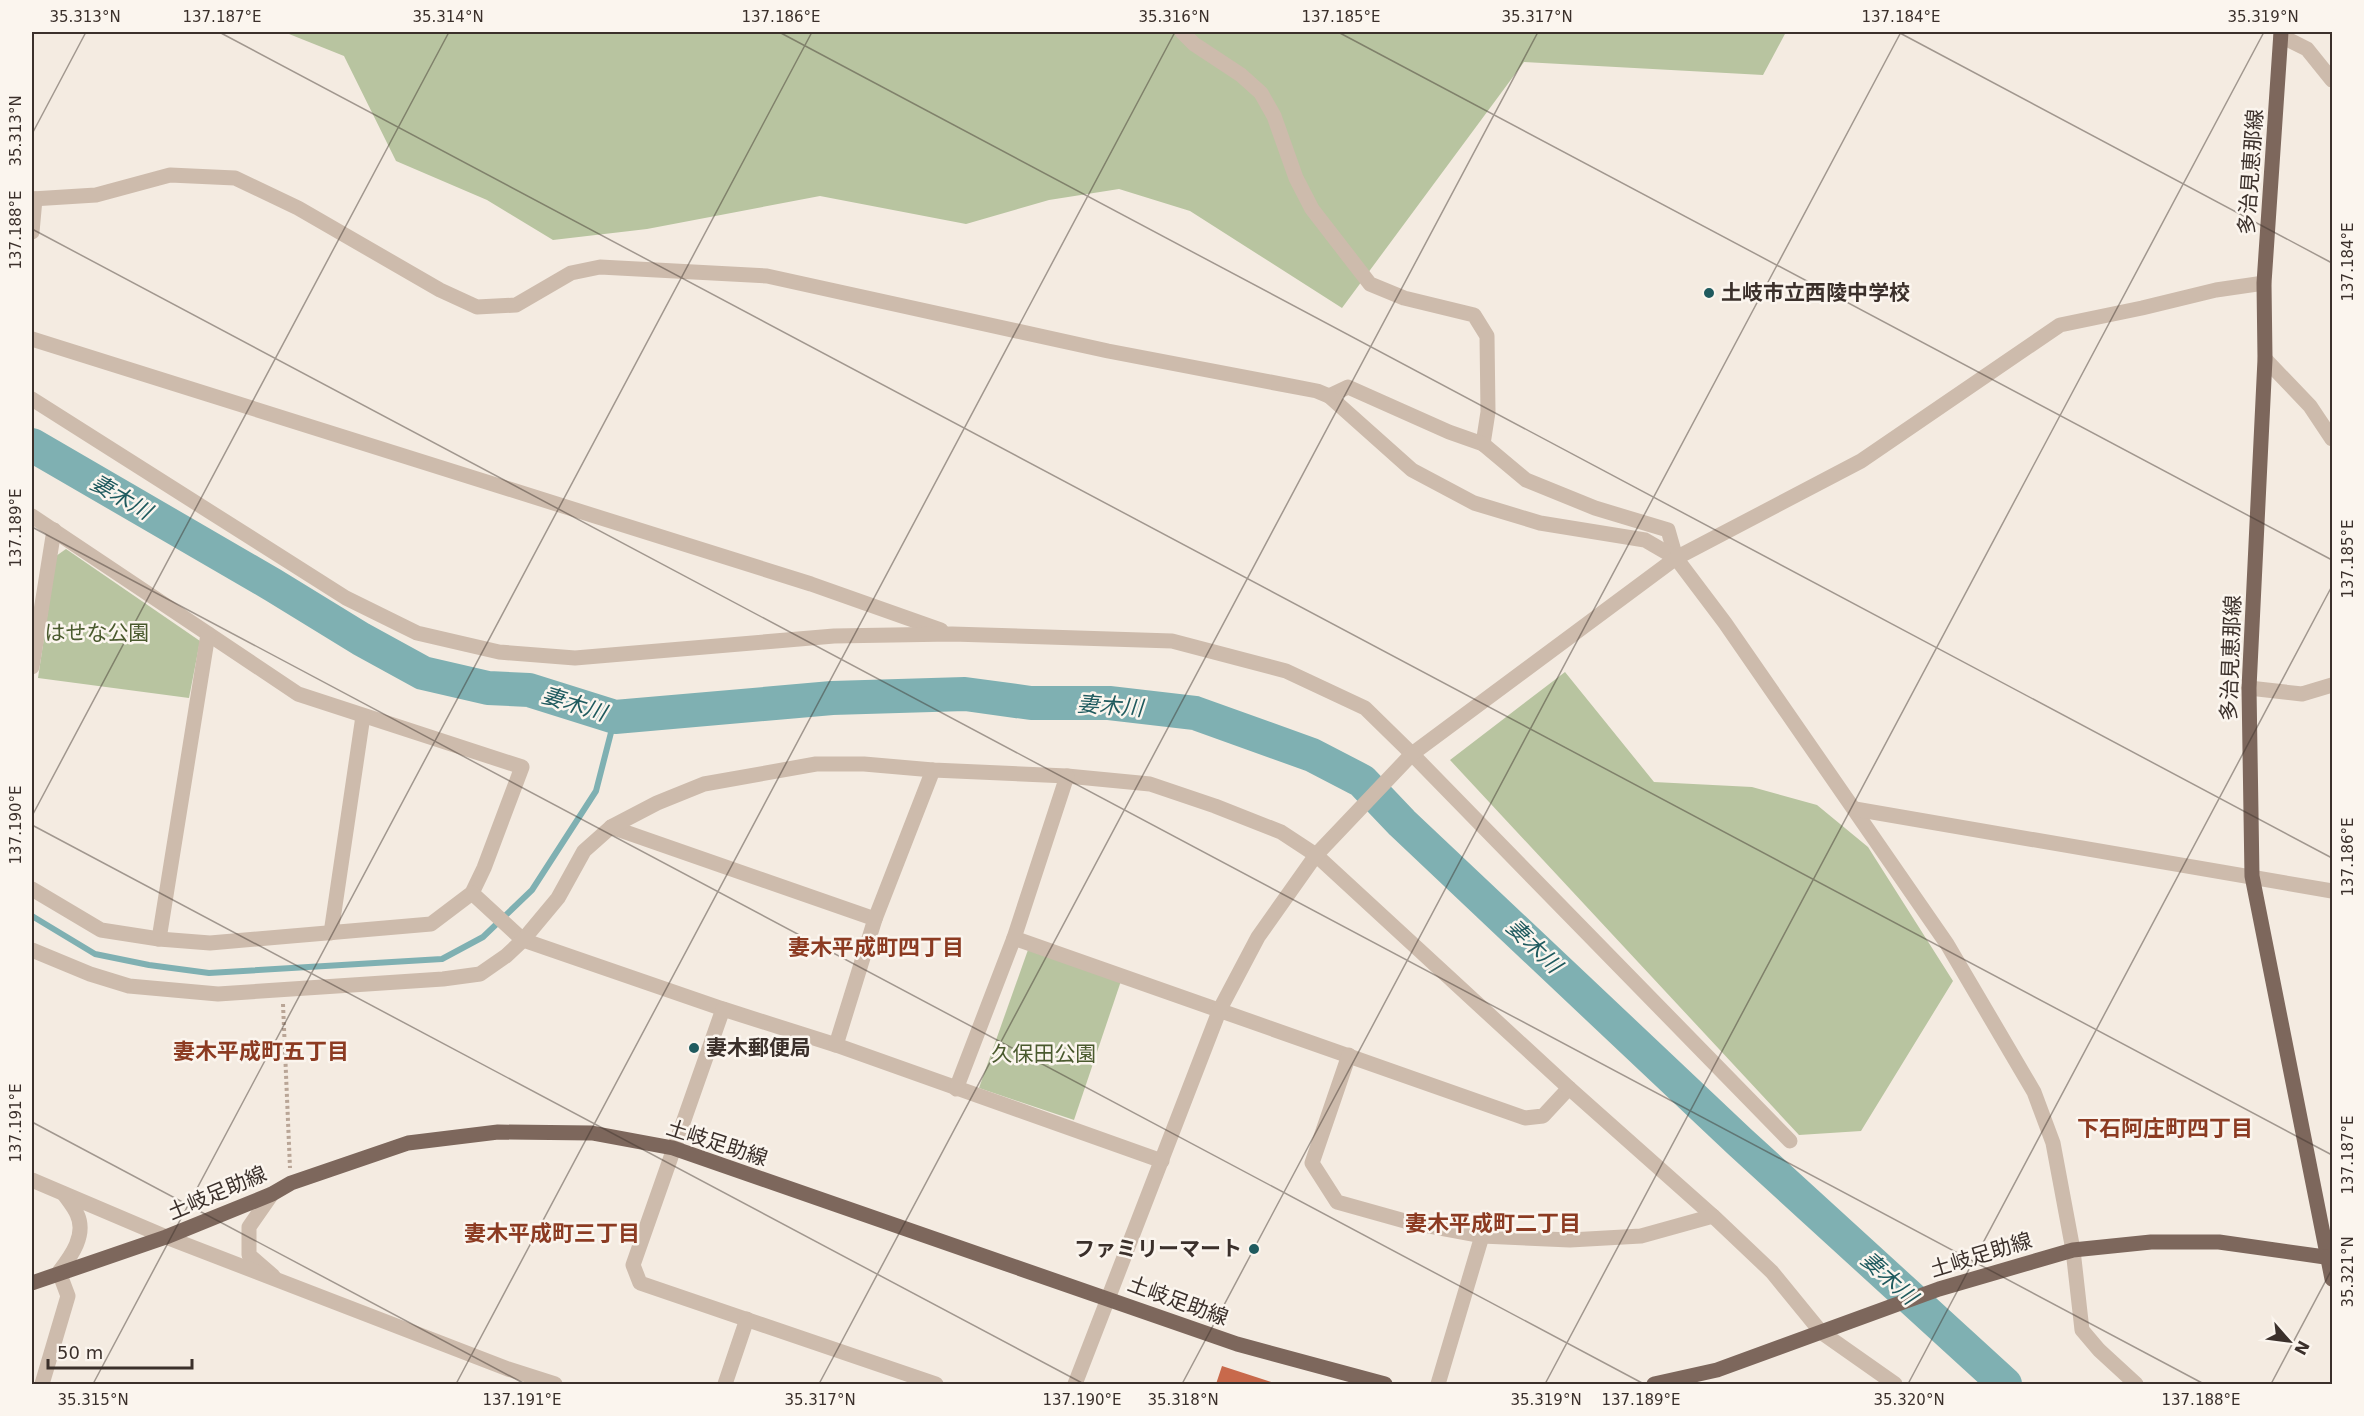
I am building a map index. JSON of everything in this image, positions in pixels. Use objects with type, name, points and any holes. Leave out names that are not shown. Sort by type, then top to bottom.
[{"type":"main road","name":"多治見恵那線","points":[[2281,34],[2264,283],[2265,359],[2249,688],[2252,876],[2331,1258],[2332,1280]]},
{"type":"main road","name":"土岐足助線","points":[[32,1283],[166,1236],[272,1194],[291,1183],[408,1143],[498,1132],[592,1133],[673,1148],[1237,1344],[1385,1384]]},
{"type":"main road","name":"土岐足助線","points":[[1654,1384],[1717,1370],[1939,1289],[2073,1250],[2151,1242],[2219,1242],[2331,1258]]},
{"type":"street","points":[[1182,32],[1194,44],[1241,75],[1261,93],[1274,116],[1296,178],[1312,209],[1370,284],[1404,298],[1474,315],[1487,336],[1488,412],[1483,444]]},
{"type":"street","points":[[2281,34],[2307,49],[2332,80]]},
{"type":"street","points":[[32,232],[33,199],[96,195],[171,175],[235,178],[298,208],[440,290],[477,307],[516,304],[571,273],[600,267],[767,276],[1108,351],[1317,391],[1329,396],[1412,470],[1474,503],[1540,522],[1645,540],[1676,558]]},
{"type":"street","points":[[1075,1384],[1220,1009],[1258,937],[1316,855],[1412,754],[1676,558],[1861,461],[2060,325],[2142,309],[2216,290],[2264,283]]},
{"type":"street","points":[[32,339],[811,584],[952,634]]},
{"type":"street","points":[[2265,359],[2310,406],[2332,439]]},
{"type":"street","points":[[1329,396],[1348,387],[1449,432],[1483,444],[1526,480],[1595,508],[1668,530],[1676,558],[1855,809],[1947,944],[2034,1092],[2053,1143],[2073,1250],[2082,1330],[2099,1350],[2136,1384]]},
{"type":"street","points":[[32,399],[346,598],[417,633],[499,652],[575,658],[834,636],[952,634],[1172,641],[1286,671],[1365,708],[1790,1141]]},
{"type":"street","points":[[32,516],[298,694],[522,768],[484,868],[472,893],[432,924],[210,943],[159,939],[101,930],[32,889]]},
{"type":"street","points":[[32,667],[54,530]]},
{"type":"street","points":[[159,939],[208,634]]},
{"type":"street","points":[[2249,688],[2302,694],[2332,685]]},
{"type":"street","points":[[331,933],[363,716]]},
{"type":"street","points":[[32,950],[90,974],[129,986],[218,994],[443,980],[480,974],[506,956],[523,940],[558,898],[584,851],[611,827],[657,803],[704,784],[816,764],[864,764],[933,770],[1067,776],[1150,784],[1281,832],[1316,855],[1569,1088],[1713,1216],[1772,1272],[1821,1332],[1895,1384]]},
{"type":"street","points":[[836,1045],[874,919],[933,770]]},
{"type":"street","points":[[956,1089],[1014,938],[1067,776]]},
{"type":"street","points":[[1855,809],[2332,891]]},
{"type":"street","points":[[611,827],[874,919]]},
{"type":"street","points":[[472,893],[523,940],[723,1009],[836,1045],[1162,1161]]},
{"type":"street","points":[[1014,938],[1525,1118],[1544,1116],[1569,1088]]},
{"type":"street","points":[[723,1009],[633,1265],[640,1283],[936,1384]]},
{"type":"street","points":[[1349,1055],[1312,1163],[1337,1202],[1412,1222],[1482,1236],[1570,1240],[1641,1236],[1713,1216]]},
{"type":"street","points":[[32,1180],[166,1236],[498,1365],[555,1384]]},
{"type":"street","points":[[42,1384],[68,1296],[59,1272],[73,1254],[78,1242],[80,1225],[77,1214],[64,1194]]},
{"type":"street","points":[[272,1194],[249,1227],[249,1255],[279,1280]]},
{"type":"street","points":[[1438,1384],[1482,1236]]},
{"type":"street","points":[[725,1384],[747,1319]]},
{"type":"path","points":[[282,989],[291,1183]]},
{"type":"green space","points":[[284,32],[1786,32],[1763,75],[1524,62],[1342,308],[1190,211],[1119,189],[1049,200],[966,224],[820,196],[647,229],[553,240],[487,200],[396,161],[344,56]]},
{"type":"green space","name":"はせな公園","points":[[66,549],[200,641],[189,698],[38,678],[56,556]]},
{"type":"green space","points":[[1565,672],[1654,782],[1752,787],[1817,805],[1868,847],[1953,981],[1861,1131],[1799,1135],[1450,760]]},
{"type":"green space","name":"久保田公園","points":[[1029,947],[1121,981],[1074,1120],[979,1088]]},
{"type":"building","points":[[1222,1366],[1277,1384],[1216,1384]]},
{"type":"waterway","name":"妻木川","points":[[32,445],[273,585],[361,639],[423,673],[488,688],[529,690],[615,717],[832,698],[965,694],[1031,703],[1109,703],[1195,713],[1312,755],[1362,781],[1402,823],[1740,1142],[2005,1384]]},
{"type":"waterway","points":[[32,916],[95,954],[149,965],[209,973],[442,959],[483,937],[532,890],[596,791],[615,717]]},
{"type":"place","name":"土岐市立西陵中学校","points":[[1709,293]]},
{"type":"place","name":"妻木郵便局","points":[[694,1048]]},
{"type":"place","name":"ファミリーマート","points":[[1254,1249]]},
{"type":"district","name":"妻木平成町四丁目","points":[[876,947]]},
{"type":"district","name":"妻木平成町五丁目","points":[[261,1051]]},
{"type":"district","name":"下石阿庄町四丁目","points":[[2165,1128]]},
{"type":"district","name":"妻木平成町二丁目","points":[[1493,1223]]},
{"type":"district","name":"妻木平成町三丁目","points":[[552,1233]]}]
